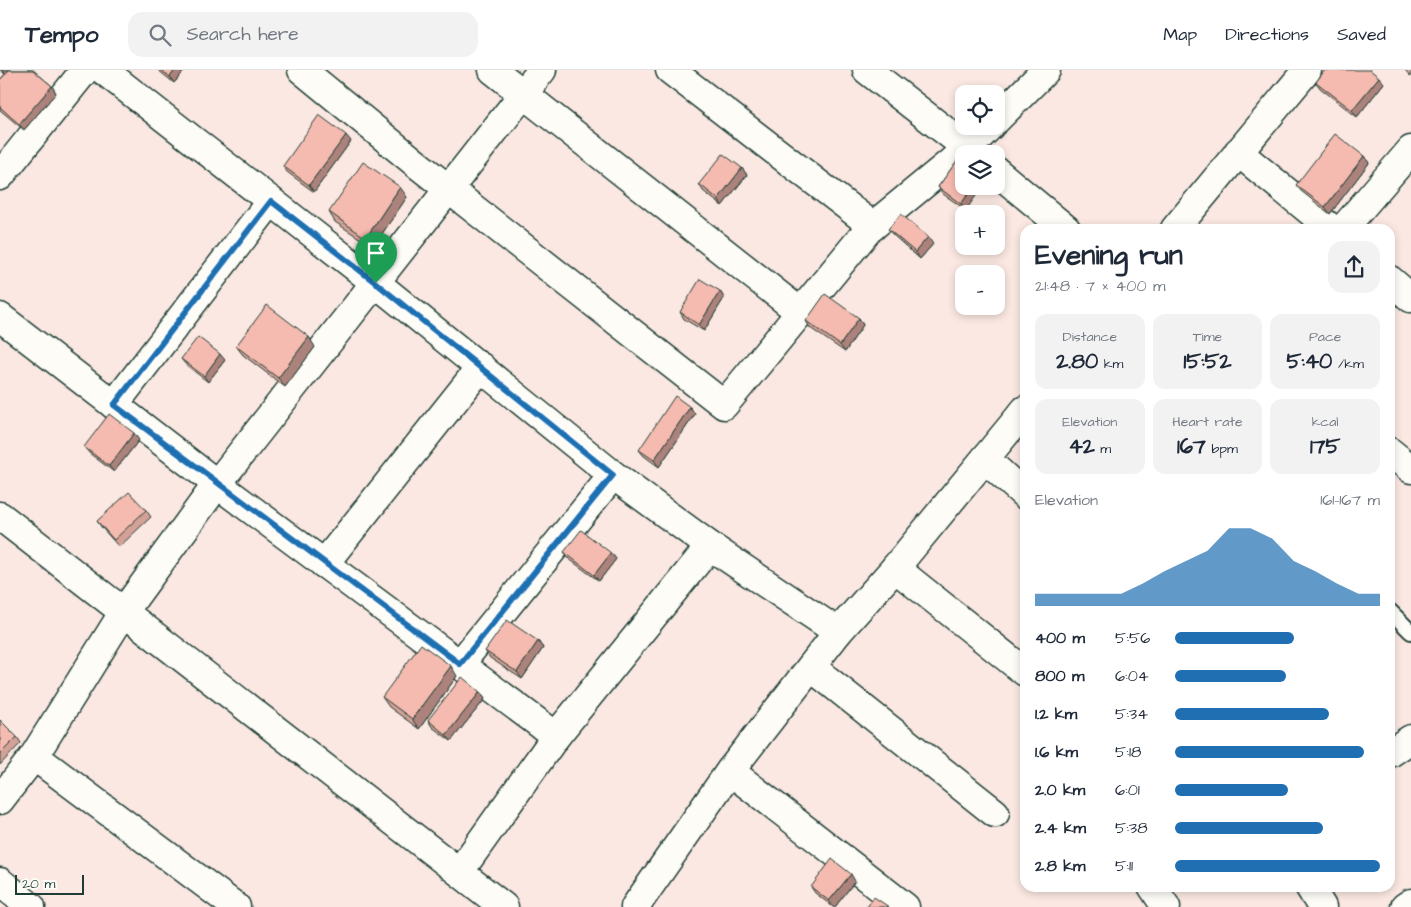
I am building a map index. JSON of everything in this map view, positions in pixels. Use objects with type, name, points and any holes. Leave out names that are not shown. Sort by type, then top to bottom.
[{"type":"street","points":[[0,176],[85,70]]},
{"type":"street","points":[[103,70],[376,283],[613,475],[710,546],[838,632]]},
{"type":"street","points":[[302,70],[330,79],[450,189],[724,405],[872,226],[955,164]]},
{"type":"street","points":[[493,70],[800,312]]},
{"type":"street","points":[[0,800],[34,756],[125,610],[217,484],[542,70]]},
{"type":"street","points":[[670,70],[872,226]]},
{"type":"street","points":[[867,70],[964,145]]},
{"type":"street","points":[[1005,111],[1046,70]]},
{"type":"street","points":[[1179,224],[1238,152],[1297,73]]},
{"type":"street","points":[[1347,224],[1411,150]]},
{"type":"street","points":[[1238,152],[1326,224]]},
{"type":"street","points":[[1005,178],[1060,224]]},
{"type":"street","points":[[114,405],[271,201]]},
{"type":"street","points":[[1395,284],[1411,298]]},
{"type":"street","points":[[0,317],[217,484],[556,736]]},
{"type":"street","points":[[324,564],[480,368]]},
{"type":"street","points":[[635,907],[730,771],[838,632],[895,568],[1020,416]]},
{"type":"street","points":[[1395,456],[1411,469]]},
{"type":"street","points":[[985,459],[1020,490]]},
{"type":"street","points":[[460,664],[613,475]]},
{"type":"street","points":[[0,516],[125,610],[504,907]]},
{"type":"street","points":[[460,871],[556,736],[710,546]]},
{"type":"street","points":[[895,568],[1020,668]]},
{"type":"street","points":[[811,667],[995,813]]},
{"type":"street","points":[[1395,750],[1411,739]]},
{"type":"street","points":[[34,756],[236,907]]},
{"type":"street","points":[[730,771],[905,907]]},
{"type":"street","points":[[0,882],[31,907]]},
{"type":"street","points":[[1156,892],[1166,907]]},
{"type":"street","points":[[1313,892],[1322,907]]},
{"type":"street","points":[[1405,907],[1411,903]]},
{"type":"lane","points":[[1395,616],[1411,632]]},
{"type":"building","points":[[9,70],[33,70],[52,86],[19,124],[0,107],[0,80]]},
{"type":"building","points":[[161,70],[175,70],[170,77]]},
{"type":"building","points":[[1325,70],[1370,70],[1379,77],[1352,110],[1316,82]]},
{"type":"building","points":[[1405,70],[1411,70],[1411,77]]},
{"type":"building","points":[[319,115],[346,135],[309,185],[283,166]]},
{"type":"building","points":[[1335,134],[1364,156],[1325,207],[1296,185]]},
{"type":"building","points":[[723,154],[742,168],[718,199],[699,184]]},
{"type":"building","points":[[363,162],[400,187],[366,238],[329,212]]},
{"type":"building","points":[[955,163],[955,195],[968,195],[961,204],[938,187]]},
{"type":"building","points":[[901,214],[928,237],[915,252],[888,229]]},
{"type":"building","points":[[700,279],[720,291],[699,325],[680,312]]},
{"type":"building","points":[[825,294],[859,318],[840,345],[806,321]]},
{"type":"building","points":[[267,305],[309,337],[278,378],[236,346]]},
{"type":"building","points":[[198,337],[220,354],[204,376],[181,359]]},
{"type":"building","points":[[675,396],[690,407],[654,460],[639,450]]},
{"type":"building","points":[[109,414],[134,433],[109,466],[84,447]]},
{"type":"building","points":[[129,492],[146,510],[114,540],[97,521]]},
{"type":"building","points":[[581,530],[611,553],[594,575],[564,552]]},
{"type":"building","points":[[507,620],[538,641],[517,672],[485,651]]},
{"type":"building","points":[[421,644],[451,666],[412,719],[382,697]]},
{"type":"building","points":[[462,677],[480,692],[446,735],[428,720]]},
{"type":"building","points":[[0,720],[17,737],[0,754]]},
{"type":"building","points":[[832,859],[851,874],[829,901],[811,887]]},
{"type":"building","points":[[874,897],[889,907],[867,907]]},
{"type":"route","points":[[271,201],[376,283],[613,475],[460,664],[217,484],[114,405],[271,201]]}]
